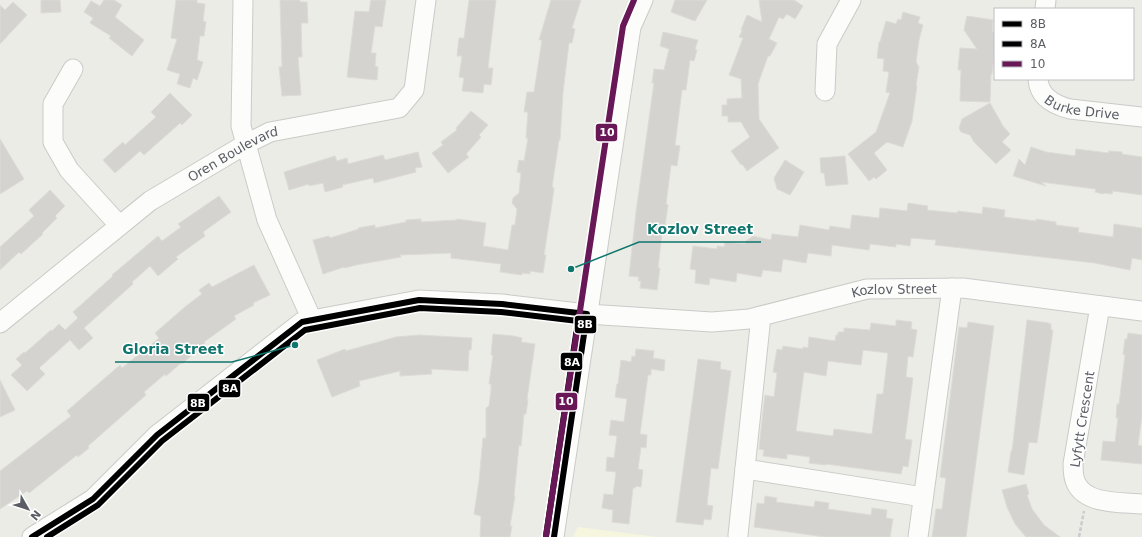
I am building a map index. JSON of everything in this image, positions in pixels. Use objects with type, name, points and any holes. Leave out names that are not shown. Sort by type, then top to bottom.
[{"type":"street","points":[[243,0],[242,126],[267,220],[312,320]]},
{"type":"street","name":"Oren Boulevard","points":[[0,322],[150,201],[246,144],[270,132],[399,108],[414,90],[426,0]]},
{"type":"street","points":[[554,537],[631,27],[644,0]]},
{"type":"street","points":[[825,91],[827,44],[851,0]]},
{"type":"street","points":[[73,69],[53,104],[53,142],[69,170],[119,225]]},
{"type":"street","name":"Burke Drive","points":[[1038,80],[1041,93],[1058,106],[1070,109],[1142,117]]},
{"type":"street","points":[[918,537],[952,288]]},
{"type":"street","name":"Kozlov Street","points":[[32,537],[93,499],[157,435],[302,322],[419,300],[502,304],[587,314],[712,322],[749,319],[867,289],[963,288],[1142,311]]},
{"type":"street","name":"Lyfytt Crescent","points":[[1087,494],[1076,483],[1073,464],[1100,306]]},
{"type":"street","points":[[738,535],[761,316]]},
{"type":"street","points":[[745,469],[923,497]]},
{"type":"street","points":[[1087,494],[1105,501],[1142,504]]},
{"type":"path","points":[[1079,537],[1087,494]]},
{"type":"shaded area","points":[[578,527],[657,537],[573,537]]},
{"type":"building","points":[[41,0],[60,0],[61,12],[41,13]]},
{"type":"building","points":[[104,0],[114,0],[122,5],[115,17],[144,40],[132,56],[109,38],[111,36],[90,23],[93,18],[84,12],[91,1],[100,6]]},
{"type":"building","points":[[176,0],[197,0],[197,3],[205,4],[203,21],[206,22],[204,36],[200,36],[197,60],[203,62],[197,80],[193,78],[190,88],[177,84],[180,74],[167,70],[177,39],[171,38]]},
{"type":"building","points":[[280,0],[300,0],[300,2],[307,2],[308,23],[301,23],[302,57],[298,57],[301,95],[282,96],[279,67],[282,67]]},
{"type":"building","points":[[371,0],[386,0],[382,27],[375,26],[371,53],[376,53],[375,66],[378,67],[377,80],[347,77],[355,11],[369,12]]},
{"type":"building","points":[[469,0],[496,0],[488,68],[493,68],[491,85],[484,84],[483,93],[462,91],[464,78],[459,77],[462,56],[457,56],[459,38],[464,38]]},
{"type":"building","points":[[551,0],[581,0],[572,28],[575,29],[572,43],[569,43],[563,92],[560,140],[552,187],[554,188],[544,255],[546,255],[543,273],[530,271],[530,274],[522,273],[522,275],[500,272],[501,264],[451,258],[451,253],[400,255],[401,257],[344,267],[323,274],[313,240],[329,236],[330,238],[359,229],[358,228],[375,225],[375,228],[406,222],[406,220],[421,219],[421,222],[457,219],[486,223],[483,246],[508,250],[512,225],[515,225],[517,209],[512,203],[513,198],[519,193],[521,173],[517,172],[519,160],[524,161],[528,138],[526,138],[528,112],[524,112],[527,92],[534,92],[542,40],[539,40]]},
{"type":"building","points":[[675,0],[707,0],[695,21],[671,12]]},
{"type":"building","points":[[759,0],[794,0],[803,6],[795,19],[787,14],[783,19],[779,17],[769,39],[777,43],[770,56],[768,56],[758,84],[759,119],[779,148],[747,171],[731,151],[750,137],[741,122],[728,122],[728,116],[722,116],[722,105],[727,105],[727,99],[742,98],[741,79],[729,75],[743,38],[739,37],[747,15],[762,22]]},
{"type":"building","points":[[13,2],[27,15],[0,44],[0,5],[5,10]]},
{"type":"building","points":[[903,12],[920,17],[918,23],[923,25],[916,62],[919,67],[912,121],[903,147],[887,142],[874,153],[887,170],[876,179],[874,177],[869,181],[848,154],[876,132],[890,93],[886,92],[889,72],[883,71],[884,59],[877,58],[879,42],[886,21],[896,24],[898,19],[901,20]]},
{"type":"building","points":[[967,16],[993,20],[992,32],[994,32],[994,57],[991,74],[990,102],[960,101],[961,70],[958,70],[960,48],[977,49],[964,30]]},
{"type":"building","points":[[663,32],[698,40],[695,49],[697,50],[694,61],[690,60],[686,90],[682,90],[675,145],[680,146],[677,166],[671,165],[666,204],[668,205],[665,226],[663,225],[657,290],[640,288],[641,281],[638,281],[639,277],[629,276],[636,212],[654,83],[652,83],[654,69],[664,70],[669,49],[660,46]]},
{"type":"building","points":[[170,93],[192,115],[182,125],[180,123],[144,155],[140,151],[115,173],[103,160],[123,142],[125,145],[156,117],[151,112]]},
{"type":"building","points":[[990,103],[1003,126],[1010,134],[1002,142],[1011,150],[996,164],[974,142],[970,135],[961,132],[959,128],[962,119]]},
{"type":"building","points":[[471,111],[488,125],[479,135],[481,137],[466,154],[469,157],[448,173],[432,153],[443,145],[441,142],[457,130],[456,128]]},
{"type":"building","points":[[0,139],[24,179],[0,194]]},
{"type":"building","points":[[1031,147],[1046,152],[1075,156],[1076,149],[1108,153],[1109,151],[1122,152],[1122,154],[1142,157],[1142,195],[1113,191],[1112,194],[1103,194],[1095,192],[1096,189],[1041,182],[1046,186],[1013,176],[1019,159],[1025,165]]},
{"type":"building","points":[[418,152],[422,167],[415,168],[416,172],[374,183],[373,178],[342,185],[343,187],[325,192],[323,183],[309,186],[309,184],[289,190],[284,172],[335,156],[337,161],[347,158],[348,164],[383,155],[385,160]]},
{"type":"building","points":[[845,156],[848,184],[826,186],[824,173],[821,173],[820,158]]},
{"type":"building","points":[[785,160],[804,172],[790,195],[777,189],[774,178]]},
{"type":"building","points":[[50,190],[65,206],[55,216],[57,218],[42,233],[43,234],[21,254],[19,252],[0,270],[0,247],[34,216],[29,210]]},
{"type":"building","points":[[219,196],[231,212],[203,232],[205,236],[176,257],[178,259],[158,276],[150,266],[132,282],[133,284],[84,328],[93,338],[79,350],[70,340],[39,368],[45,374],[27,391],[11,375],[22,365],[16,359],[59,324],[65,330],[78,318],[73,312],[113,276],[112,275],[158,236],[162,241],[181,227],[178,224]]},
{"type":"building","points":[[908,203],[928,206],[927,210],[957,213],[958,211],[982,214],[983,207],[1005,210],[1004,217],[1056,222],[1056,225],[1079,228],[1078,232],[1113,237],[1114,224],[1142,228],[1142,260],[1132,258],[1130,270],[1095,263],[935,245],[936,240],[911,238],[910,246],[896,244],[896,247],[870,244],[869,250],[832,245],[831,256],[808,253],[806,263],[783,259],[781,272],[763,270],[761,277],[737,273],[736,282],[710,278],[709,285],[695,283],[696,270],[690,269],[693,246],[717,249],[717,246],[724,247],[725,242],[745,244],[746,241],[753,236],[771,240],[772,234],[798,237],[800,225],[829,230],[830,226],[850,229],[852,215],[879,218],[880,208],[907,211]]},
{"type":"building","points":[[254,265],[270,295],[253,303],[254,305],[234,316],[236,319],[204,342],[205,343],[182,364],[181,363],[166,376],[165,374],[144,392],[146,395],[88,446],[89,448],[78,457],[77,455],[29,493],[27,491],[0,509],[0,471],[71,416],[67,411],[120,365],[122,368],[159,338],[155,333],[202,294],[199,290],[209,283],[212,287]]},
{"type":"building","points":[[896,320],[912,322],[911,329],[917,330],[913,357],[908,356],[906,377],[913,378],[905,439],[912,440],[908,467],[903,466],[901,474],[809,463],[810,457],[787,454],[787,459],[763,456],[764,450],[759,449],[765,395],[774,397],[777,373],[773,372],[777,349],[782,350],[783,346],[803,349],[803,347],[808,348],[809,337],[835,341],[838,332],[844,332],[844,328],[870,330],[871,323],[896,326]],"holes":[[[863,350],[888,353],[883,394],[877,394],[872,434],[834,429],[833,436],[796,431],[804,372],[826,376],[828,361],[861,365]]]},
{"type":"building","points":[[1027,320],[1049,323],[1051,324],[1051,330],[1053,330],[1037,443],[1029,442],[1024,475],[1008,472],[1012,451]]},
{"type":"building","points":[[968,322],[994,326],[966,537],[932,537],[936,509],[942,509],[946,478],[940,477],[959,327],[967,328]]},
{"type":"building","points":[[1128,333],[1142,335],[1142,416],[1138,445],[1142,446],[1142,464],[1101,460],[1103,441],[1115,442],[1118,418],[1116,418],[1117,404],[1119,404],[1125,355],[1123,354],[1125,339],[1127,339]]},
{"type":"building","points":[[493,334],[514,336],[522,338],[521,342],[535,344],[526,414],[524,414],[521,446],[519,445],[510,537],[480,537],[481,516],[474,514],[483,438],[486,438],[486,408],[489,406],[491,390],[491,384],[489,384],[493,355],[491,355]]},
{"type":"building","points":[[419,335],[472,338],[471,350],[469,350],[468,371],[431,369],[432,374],[400,376],[400,371],[359,381],[360,386],[332,397],[317,360],[345,349],[346,351],[396,337]]},
{"type":"building","points":[[636,349],[654,351],[653,358],[665,360],[664,371],[651,369],[651,375],[648,375],[640,434],[647,435],[646,448],[641,447],[638,469],[643,470],[641,487],[636,486],[633,488],[629,524],[612,522],[613,510],[602,508],[604,494],[613,495],[616,472],[606,471],[607,457],[614,458],[617,436],[609,435],[611,420],[624,422],[627,399],[615,397],[621,360],[631,362],[632,356],[635,357]]},
{"type":"building","points":[[698,359],[721,362],[720,369],[731,371],[718,469],[711,468],[707,505],[713,506],[711,520],[704,519],[703,525],[676,522]]},
{"type":"building","points":[[0,380],[15,410],[0,417]]},
{"type":"building","points":[[1026,484],[1029,494],[1027,495],[1032,509],[1044,525],[1060,537],[1026,537],[1015,524],[1007,507],[1002,490]]},
{"type":"building","points":[[765,496],[777,498],[776,502],[814,507],[815,501],[829,503],[828,509],[871,515],[872,508],[887,510],[886,518],[893,519],[890,537],[825,537],[754,527],[757,503],[764,504]]},
{"type":"transit line","name":"10","points":[[546,536],[623,26],[634,0]]},
{"type":"transit line","name":"8B","points":[[32,537],[93,499],[157,435],[302,322],[419,300],[502,304],[587,314],[554,537]]},
{"type":"transit line","name":"8A","points":[[47,537],[98,505],[162,441],[305,330],[420,308],[501,312],[578,321],[546,536]]},
{"type":"place","name":"Kozlov Street","points":[[571,269]]},
{"type":"place","name":"Gloria Street","points":[[295,345]]}]
